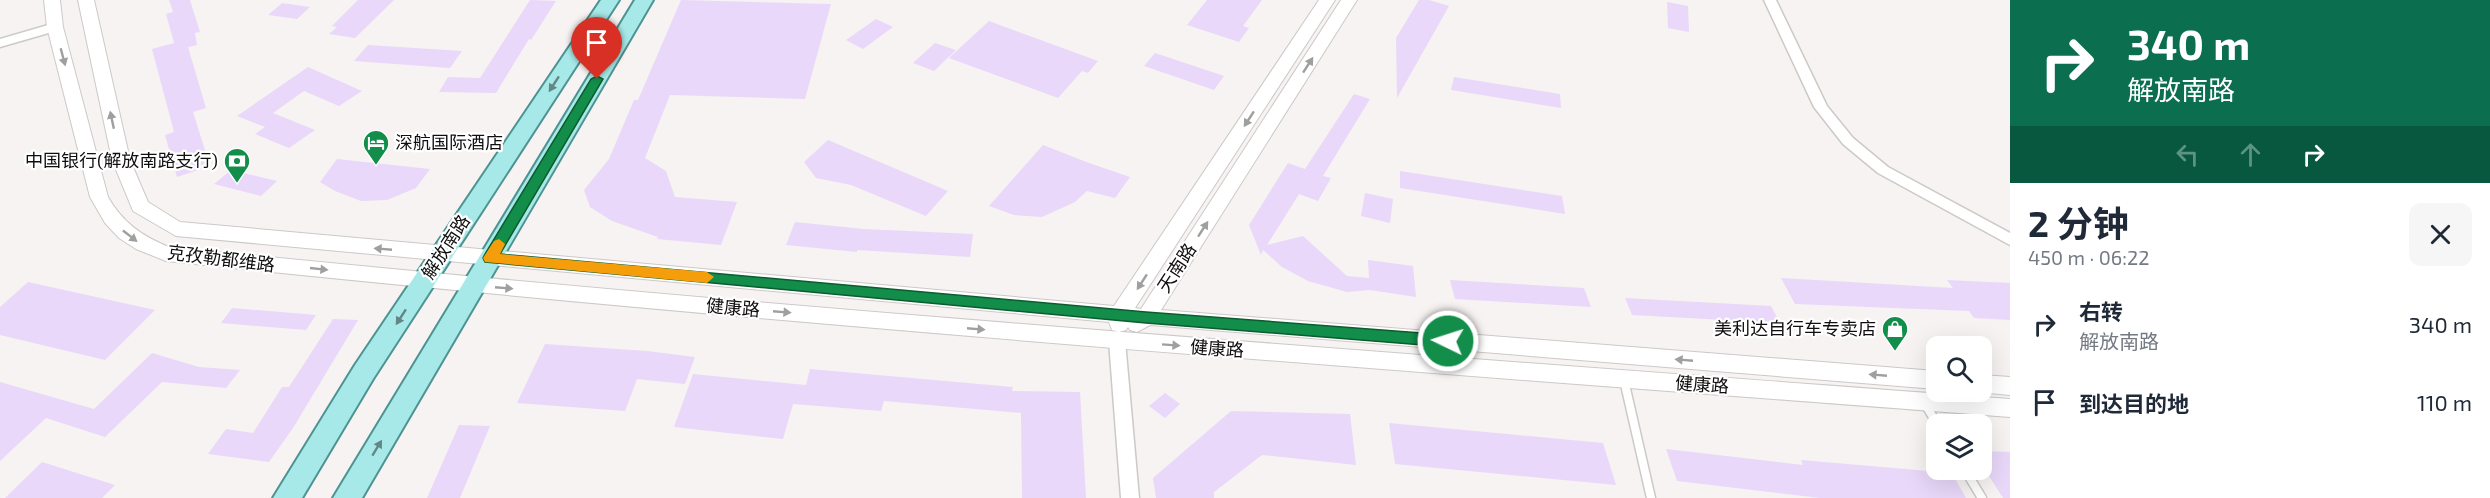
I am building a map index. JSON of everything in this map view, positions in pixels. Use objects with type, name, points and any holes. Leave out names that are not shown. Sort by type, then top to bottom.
[{"type":"main road","name":"克孜勒都维路","points":[[52,0],[55,27],[99,197],[110,218],[133,240],[166,255],[425,279]]},
{"type":"main road","name":"克孜勒都维路","points":[[86,0],[121,160],[140,206],[176,229],[442,254]]},
{"type":"main road","name":"解放南路","points":[[287,498],[364,372],[610,0]]},
{"type":"main road","points":[[347,498],[644,0]]},
{"type":"main road","name":"天南路","points":[[1117,341],[1120,314],[1327,0]]},
{"type":"main road","name":"天南路","points":[[1117,341],[1146,317],[1349,0]]},
{"type":"main road","name":"健康路","points":[[442,254],[1146,317],[1926,379]]},
{"type":"main road","name":"健康路","points":[[425,279],[1117,341],[2010,408]]},
{"type":"main road","points":[[1992,385],[2010,386]]},
{"type":"street","points":[[1770,0],[1821,107],[1848,141],[1883,170],[2010,240]]},
{"type":"street","points":[[0,43],[55,27]]},
{"type":"street","points":[[1117,341],[1130,498]]},
{"type":"lane","points":[[1624,379],[1651,498]]},
{"type":"lane","points":[[1923,401],[1931,414]]},
{"type":"lane","points":[[1971,480],[1982,498]]},
{"type":"building","points":[[169,0],[190,0],[200,32],[195,33],[197,45],[188,47],[206,108],[193,112],[210,166],[177,177],[165,135],[174,132],[152,49],[174,43],[166,14],[173,12]]},
{"type":"building","points":[[358,0],[394,0],[355,38],[329,34],[337,27],[332,26]]},
{"type":"building","points":[[530,0],[556,1],[531,40],[529,39],[496,93],[439,92],[448,77],[480,78]]},
{"type":"building","points":[[681,0],[831,4],[805,99],[670,95],[645,158],[666,171],[675,197],[737,202],[721,245],[657,239],[658,237],[612,221],[590,207],[584,190],[609,159],[634,100],[638,100]]},
{"type":"building","points":[[1207,0],[1262,0],[1243,26],[1249,28],[1239,42],[1187,25]]},
{"type":"building","points":[[1419,0],[1429,0],[1449,6],[1397,98],[1396,38]]},
{"type":"building","points":[[1667,2],[1688,6],[1689,32],[1668,28]]},
{"type":"building","points":[[282,3],[310,7],[297,19],[268,15]]},
{"type":"building","points":[[876,19],[893,27],[863,49],[846,40]]},
{"type":"building","points":[[989,21],[1098,61],[1088,73],[1082,71],[1058,98],[949,58]]},
{"type":"building","points":[[935,43],[956,50],[934,71],[913,63]]},
{"type":"building","points":[[368,45],[462,51],[450,68],[354,61]]},
{"type":"building","points":[[1155,53],[1224,76],[1214,90],[1144,66]]},
{"type":"building","points":[[308,67],[362,91],[339,106],[304,91],[273,113],[315,130],[289,148],[255,134],[265,127],[237,116]]},
{"type":"building","points":[[1454,77],[1560,94],[1561,108],[1451,90]]},
{"type":"building","points":[[1354,94],[1370,99],[1323,176],[1331,178],[1318,201],[1299,194],[1267,245],[1303,236],[1347,276],[1369,278],[1368,260],[1413,266],[1416,297],[1370,290],[1347,292],[1308,281],[1282,267],[1263,250],[1261,255],[1249,225],[1288,163],[1305,169]]},
{"type":"building","points":[[828,140],[948,191],[926,216],[851,185],[816,178],[804,162]]},
{"type":"building","points":[[1043,145],[1130,177],[1115,198],[1087,191],[1075,202],[1042,217],[1014,215],[989,206]]},
{"type":"building","points":[[337,159],[430,169],[416,188],[387,200],[361,201],[335,191],[320,182]]},
{"type":"building","points":[[231,170],[277,181],[261,196],[214,184]]},
{"type":"building","points":[[1400,171],[1562,196],[1565,214],[1400,188]]},
{"type":"building","points":[[1365,193],[1393,199],[1390,223],[1361,216]]},
{"type":"building","points":[[795,222],[864,229],[973,234],[970,257],[857,250],[857,252],[786,245]]},
{"type":"building","points":[[1781,278],[1953,288],[1947,280],[2010,283],[2010,320],[1974,318],[1969,311],[1795,304]]},
{"type":"building","points":[[1450,280],[1584,288],[1591,307],[1455,299]]},
{"type":"building","points":[[28,282],[155,310],[105,360],[0,335],[0,307]]},
{"type":"building","points":[[1625,298],[1771,306],[1780,323],[1632,315]]},
{"type":"building","points":[[232,308],[316,315],[306,330],[221,323]]},
{"type":"building","points":[[333,319],[358,320],[293,428],[269,462],[208,454],[226,429],[253,433],[282,387],[289,387]]},
{"type":"building","points":[[545,344],[647,351],[695,357],[685,384],[637,379],[625,411],[517,403]]},
{"type":"building","points":[[152,353],[199,367],[240,370],[226,388],[162,382],[105,437],[46,418],[0,461],[0,382],[94,409]]},
{"type":"building","points":[[810,369],[1013,387],[1012,391],[1080,392],[1086,498],[1022,498],[1021,413],[884,401],[881,411],[793,404],[783,439],[674,427],[693,374],[806,385]]},
{"type":"building","points":[[1165,393],[1180,404],[1165,418],[1149,406]]},
{"type":"building","points":[[1231,411],[1350,414],[1356,465],[1262,455],[1214,492],[1214,498],[1156,498],[1153,478]]},
{"type":"building","points":[[1389,423],[1603,443],[1616,485],[1395,464]]},
{"type":"building","points":[[459,425],[490,426],[460,498],[427,498]]},
{"type":"building","points":[[1666,449],[1803,465],[1801,460],[1926,471],[1926,480],[1956,480],[1966,498],[1820,498],[1677,481]]},
{"type":"building","points":[[1992,451],[2010,452],[2010,498],[2003,498],[1992,480]]},
{"type":"building","points":[[42,462],[115,485],[102,498],[5,498]]},
{"type":"slow traffic","points":[[499,244],[490,258],[707,277]]},
{"type":"place","name":"深航国际酒店","points":[[376,166]]},
{"type":"place","name":"中国银行(解放南路支行)","points":[[237,184]]},
{"type":"place","name":"美利达自行车专卖店","points":[[1895,352]]},
{"type":"route","points":[[597,79],[490,258],[1146,317],[1448,341]]}]
